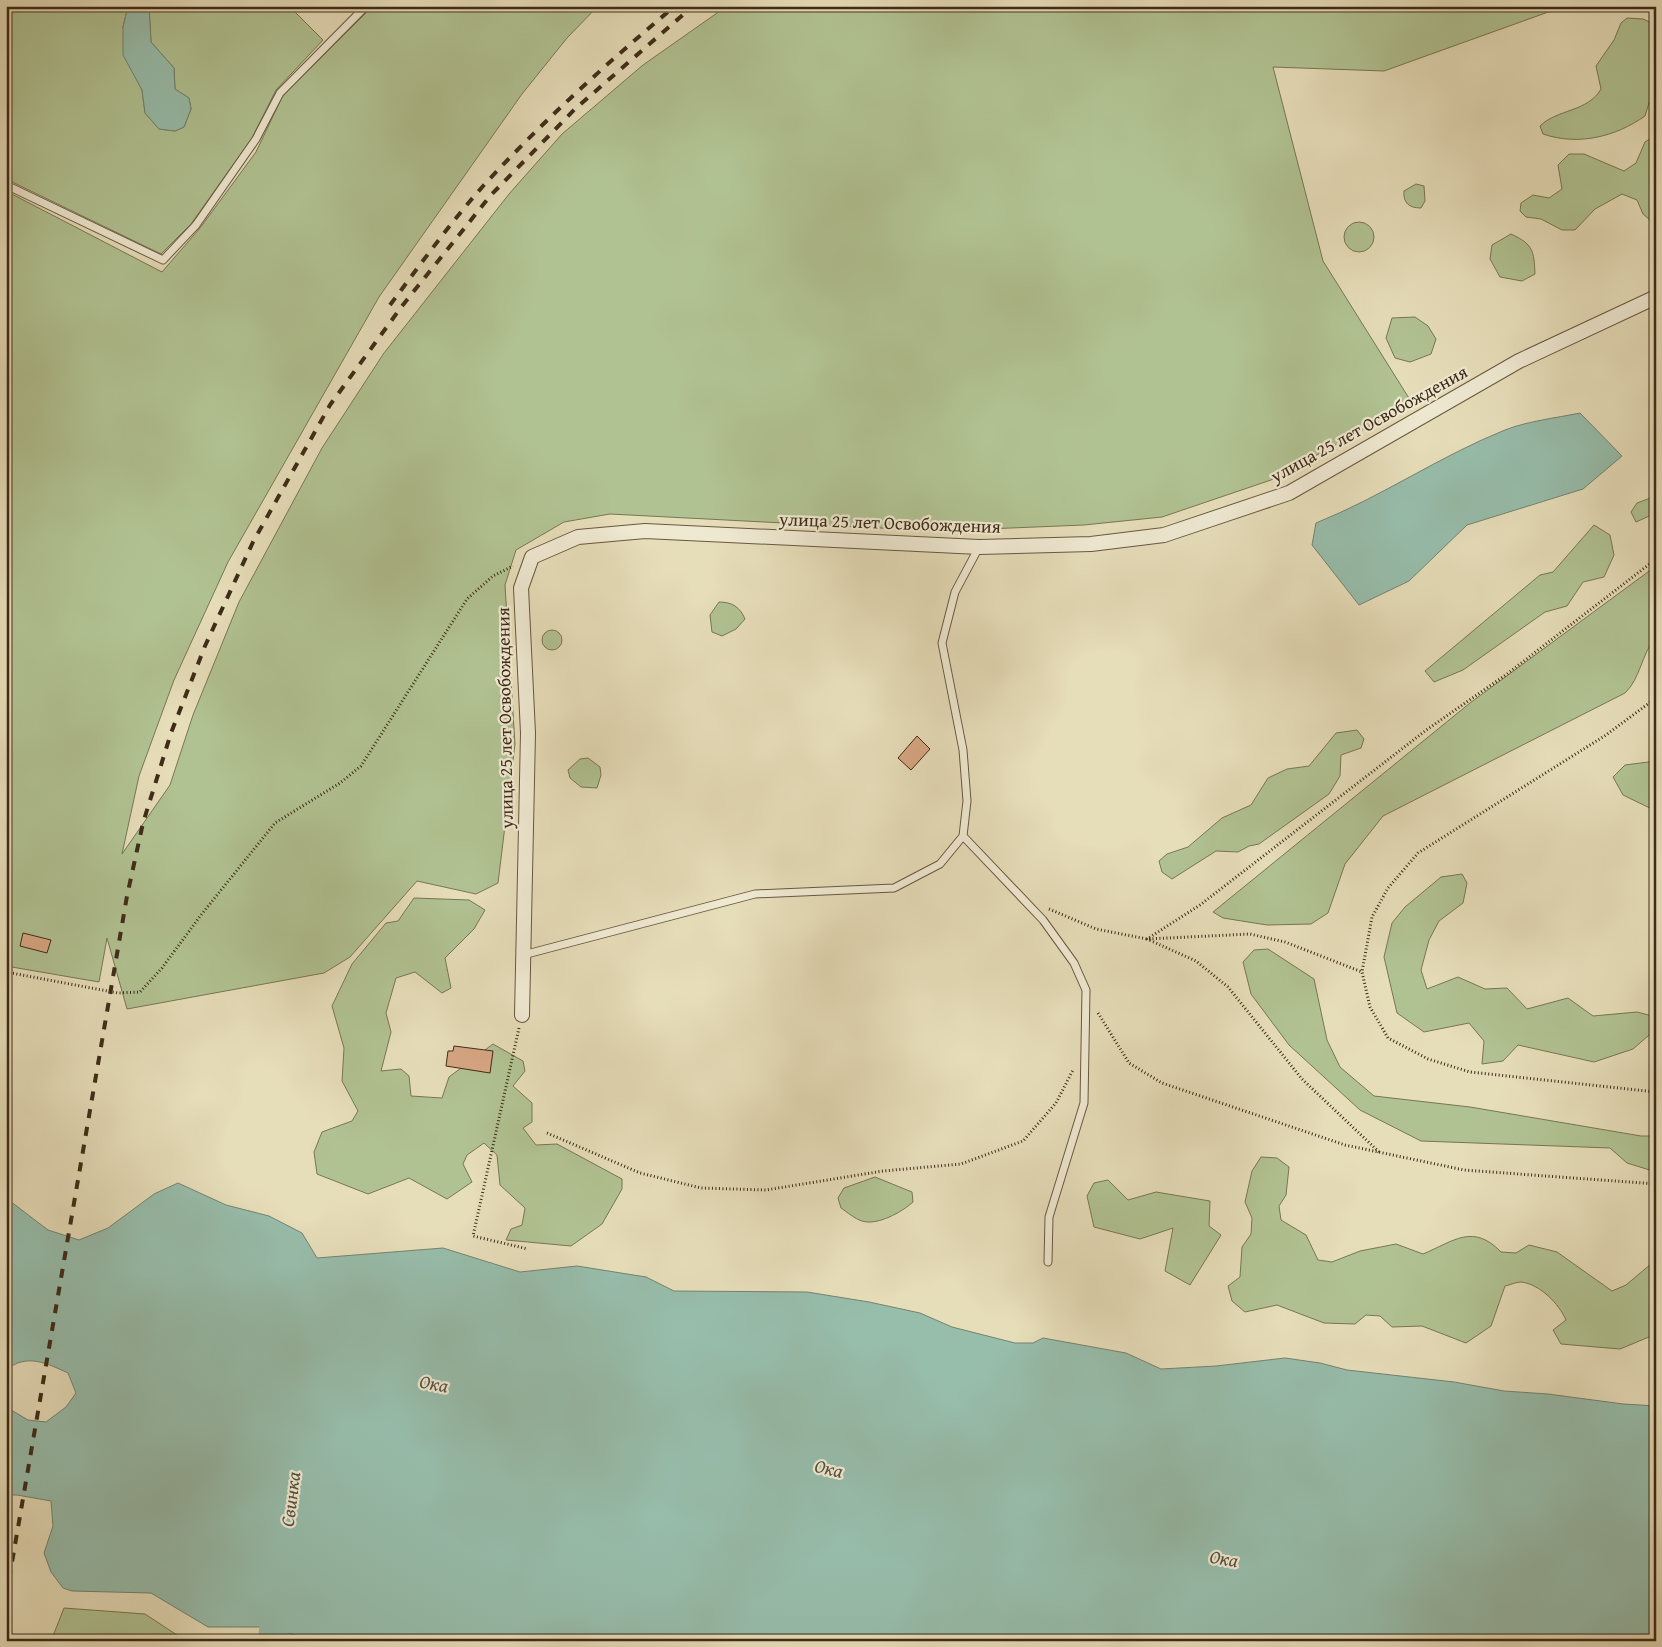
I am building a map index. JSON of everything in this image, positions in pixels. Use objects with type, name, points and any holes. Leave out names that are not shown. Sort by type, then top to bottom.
[{"type":"street","name":"улица 25 лет Освобождения","points":[[522,1015],[528,733],[521,588],[532,557],[578,537],[645,531],[979,547],[1091,544],[1164,535],[1289,493],[1519,361],[1656,297]]},
{"type":"lane","points":[[6,185],[163,260],[196,225],[256,139],[280,93],[366,6]]},
{"type":"lane","points":[[523,956],[755,894],[894,888],[940,864],[963,836],[967,801],[963,750],[942,643],[955,592],[979,547]]},
{"type":"lane","points":[[963,836],[1043,920],[1074,963],[1086,990],[1084,1103],[1049,1217],[1048,1262]]},
{"type":"path","points":[[6,972],[118,993],[140,992],[162,968],[201,915],[275,823],[340,783],[360,766],[467,599],[493,576],[532,557]]},
{"type":"path","points":[[1147,938],[1200,905],[1425,730],[1507,674],[1656,559]]},
{"type":"path","points":[[1656,698],[1606,735],[1418,854],[1388,888],[1372,917],[1362,972],[1370,1007],[1388,1038],[1428,1059],[1470,1072],[1656,1092]]},
{"type":"path","points":[[1042,904],[1096,928],[1147,938],[1250,934],[1285,942],[1362,972]]},
{"type":"path","points":[[1147,938],[1196,962],[1228,987],[1302,1079],[1378,1152]]},
{"type":"path","points":[[1086,990],[1107,1031],[1129,1063],[1162,1083],[1345,1145],[1464,1170],[1656,1184]]},
{"type":"path","points":[[522,1015],[473,1236],[528,1249]]},
{"type":"path","points":[[547,1133],[640,1173],[701,1188],[766,1190],[882,1171],[961,1164],[1023,1141],[1056,1103],[1073,1069]]},
{"type":"shaded area","points":[[6,6],[128,6],[123,27],[134,74],[142,90],[145,113],[159,129],[175,131],[184,127],[191,109],[189,98],[175,89],[174,68],[151,42],[149,6],[289,6],[323,40],[276,90],[252,138],[191,224],[161,254],[6,179]]},
{"type":"shaded area","points":[[373,6],[598,6],[567,38],[522,94],[379,297],[228,562],[174,680],[139,776],[122,854],[170,785],[193,715],[239,602],[322,448],[384,353],[509,194],[562,134],[643,65],[727,6],[1565,6],[1384,71],[1273,67],[1323,261],[1412,403],[1271,480],[1162,517],[1084,525],[938,531],[610,514],[564,522],[516,550],[505,585],[515,744],[498,883],[476,894],[417,881],[350,957],[324,973],[127,1009],[107,938],[99,982],[6,966],[6,191],[162,272],[200,228],[256,152],[283,95]]},
{"type":"shaded area","points":[[1627,18],[1643,19],[1656,25],[1656,98],[1649,103],[1645,116],[1621,129],[1596,137],[1569,139],[1543,134],[1540,126],[1547,120],[1588,102],[1601,89],[1596,66],[1614,40],[1621,23]]},
{"type":"shaded area","points":[[1656,135],[1656,219],[1650,220],[1643,214],[1637,200],[1622,194],[1595,209],[1575,230],[1562,230],[1541,219],[1526,217],[1520,211],[1521,203],[1533,195],[1549,198],[1562,189],[1558,165],[1569,154],[1584,154],[1624,171],[1636,163],[1645,142]]},
{"type":"shaded area","points":[[1416,184],[1424,186],[1425,201],[1421,208],[1410,206],[1405,199],[1404,191]]},
{"type":"shaded area","points":[[1359,222],[1370,226],[1374,237],[1370,248],[1359,252],[1348,248],[1344,237],[1348,226]]},
{"type":"shaded area","points":[[1511,234],[1524,241],[1533,254],[1535,274],[1522,281],[1500,277],[1490,259],[1492,245]]},
{"type":"shaded area","points":[[1415,317],[1428,326],[1436,339],[1431,354],[1410,362],[1395,358],[1386,338],[1392,318]]},
{"type":"shaded area","points":[[1656,496],[1656,513],[1636,522],[1631,512],[1637,503]]},
{"type":"shaded area","points":[[1594,525],[1610,535],[1614,555],[1604,577],[1583,582],[1567,606],[1545,612],[1463,670],[1434,682],[1425,671],[1540,575],[1553,572]]},
{"type":"shaded area","points":[[1656,566],[1656,637],[1647,651],[1634,680],[1625,693],[1383,816],[1345,864],[1328,913],[1311,924],[1267,925],[1223,918],[1213,912],[1470,703]]},
{"type":"shaded area","points":[[719,602],[735,606],[741,611],[745,619],[736,629],[722,636],[712,632],[710,615]]},
{"type":"shaded area","points":[[552,630],[559,633],[562,640],[559,647],[552,650],[545,647],[542,640],[545,633]]},
{"type":"shaded area","points":[[1357,730],[1364,739],[1361,748],[1341,755],[1340,776],[1329,794],[1259,844],[1249,846],[1238,852],[1216,851],[1172,879],[1162,872],[1159,861],[1167,854],[1188,847],[1222,818],[1251,805],[1268,778],[1287,769],[1309,766],[1336,733]]},
{"type":"shaded area","points":[[588,758],[600,767],[601,775],[597,788],[581,787],[570,778],[568,770],[580,759]]},
{"type":"shaded area","points":[[1656,761],[1656,811],[1623,795],[1613,777],[1625,765]]},
{"type":"shaded area","points":[[1462,874],[1467,883],[1463,903],[1439,921],[1429,940],[1421,970],[1427,989],[1458,977],[1485,989],[1507,988],[1527,1009],[1568,998],[1593,1016],[1637,1012],[1656,1017],[1656,1029],[1633,1049],[1594,1062],[1518,1045],[1503,1061],[1482,1064],[1484,1041],[1469,1023],[1424,1032],[1397,1013],[1384,957],[1392,923],[1405,907],[1441,877]]},
{"type":"shaded area","points":[[414,898],[469,900],[485,910],[474,929],[445,958],[451,988],[442,993],[415,972],[396,978],[386,1013],[391,1032],[381,1071],[401,1069],[409,1076],[411,1096],[442,1098],[449,1077],[493,1044],[523,1061],[525,1071],[513,1086],[532,1103],[532,1122],[523,1128],[536,1145],[557,1144],[622,1179],[622,1189],[602,1224],[571,1246],[506,1240],[511,1229],[522,1225],[525,1208],[500,1185],[497,1155],[484,1143],[467,1155],[463,1164],[472,1182],[447,1199],[409,1178],[368,1194],[317,1174],[314,1152],[322,1132],[352,1121],[358,1111],[342,1081],[344,1048],[332,1006],[352,964],[386,923],[398,921]]},
{"type":"shaded area","points":[[1268,949],[1314,979],[1327,1040],[1340,1067],[1374,1096],[1470,1107],[1641,1136],[1656,1136],[1656,1172],[1627,1163],[1610,1148],[1421,1141],[1360,1110],[1289,1045],[1251,994],[1243,962],[1254,950]]},
{"type":"shaded area","points":[[1261,1157],[1277,1158],[1289,1167],[1286,1195],[1279,1206],[1281,1220],[1306,1235],[1318,1260],[1332,1262],[1360,1251],[1396,1244],[1423,1254],[1454,1240],[1472,1236],[1491,1243],[1501,1252],[1516,1253],[1529,1245],[1557,1252],[1612,1291],[1626,1285],[1651,1264],[1656,1263],[1656,1339],[1649,1337],[1620,1349],[1561,1344],[1553,1330],[1566,1320],[1563,1314],[1554,1301],[1542,1291],[1521,1282],[1505,1286],[1491,1326],[1466,1343],[1422,1326],[1392,1327],[1380,1316],[1366,1315],[1355,1324],[1324,1323],[1277,1305],[1245,1312],[1232,1301],[1228,1286],[1240,1277],[1242,1247],[1251,1234],[1252,1218],[1245,1202],[1252,1171]]},
{"type":"shaded area","points":[[875,1177],[912,1192],[913,1202],[896,1214],[875,1222],[859,1220],[841,1208],[838,1198],[844,1188]]},
{"type":"shaded area","points":[[1108,1180],[1128,1200],[1156,1192],[1210,1201],[1209,1226],[1221,1235],[1190,1285],[1165,1271],[1173,1228],[1140,1239],[1094,1227],[1087,1196],[1094,1183]]},
{"type":"shaded area","points":[[64,1608],[145,1614],[186,1641],[51,1641]]},
{"type":"water","points":[[128,6],[149,6],[151,42],[174,68],[175,89],[189,98],[191,109],[184,127],[175,131],[159,129],[145,113],[142,90],[123,55],[123,27]]},
{"type":"water","points":[[1580,413],[1622,456],[1583,489],[1467,525],[1409,581],[1359,605],[1312,545],[1316,523],[1364,501],[1481,440],[1514,427]]},
{"type":"water","name":"Ока","points":[[178,1183],[226,1205],[269,1216],[302,1233],[317,1258],[443,1248],[520,1272],[577,1266],[646,1277],[674,1291],[807,1292],[869,1302],[920,1313],[952,1327],[1015,1343],[1033,1343],[1043,1338],[1126,1353],[1161,1369],[1216,1366],[1285,1358],[1320,1363],[1347,1370],[1454,1382],[1504,1391],[1656,1406],[1656,1641],[308,1641],[292,1634],[259,1627],[208,1627],[151,1593],[72,1591],[63,1588],[51,1572],[44,1553],[53,1526],[51,1501],[6,1495],[6,1407],[28,1420],[46,1422],[66,1407],[76,1393],[68,1373],[44,1363],[37,1361],[21,1362],[6,1370],[6,1198],[48,1230],[79,1240],[108,1228],[154,1194]]},
{"type":"building","points":[[917,736],[930,749],[911,770],[898,758]]},
{"type":"building","points":[[23,933],[51,940],[47,953],[20,946]]},
{"type":"building","points":[[454,1046],[493,1051],[490,1073],[446,1066],[448,1051],[453,1051]]},
{"type":"waterway","name":"Свинка","points":[[273,1641],[278,1589]]},
{"type":"railway","points":[[390,305],[459,214],[506,161],[576,92],[675,6]]},
{"type":"railway","points":[[6,1597],[127,896],[143,823],[171,733],[205,646],[253,542],[330,405],[402,306],[491,195],[575,109],[693,6]]}]
